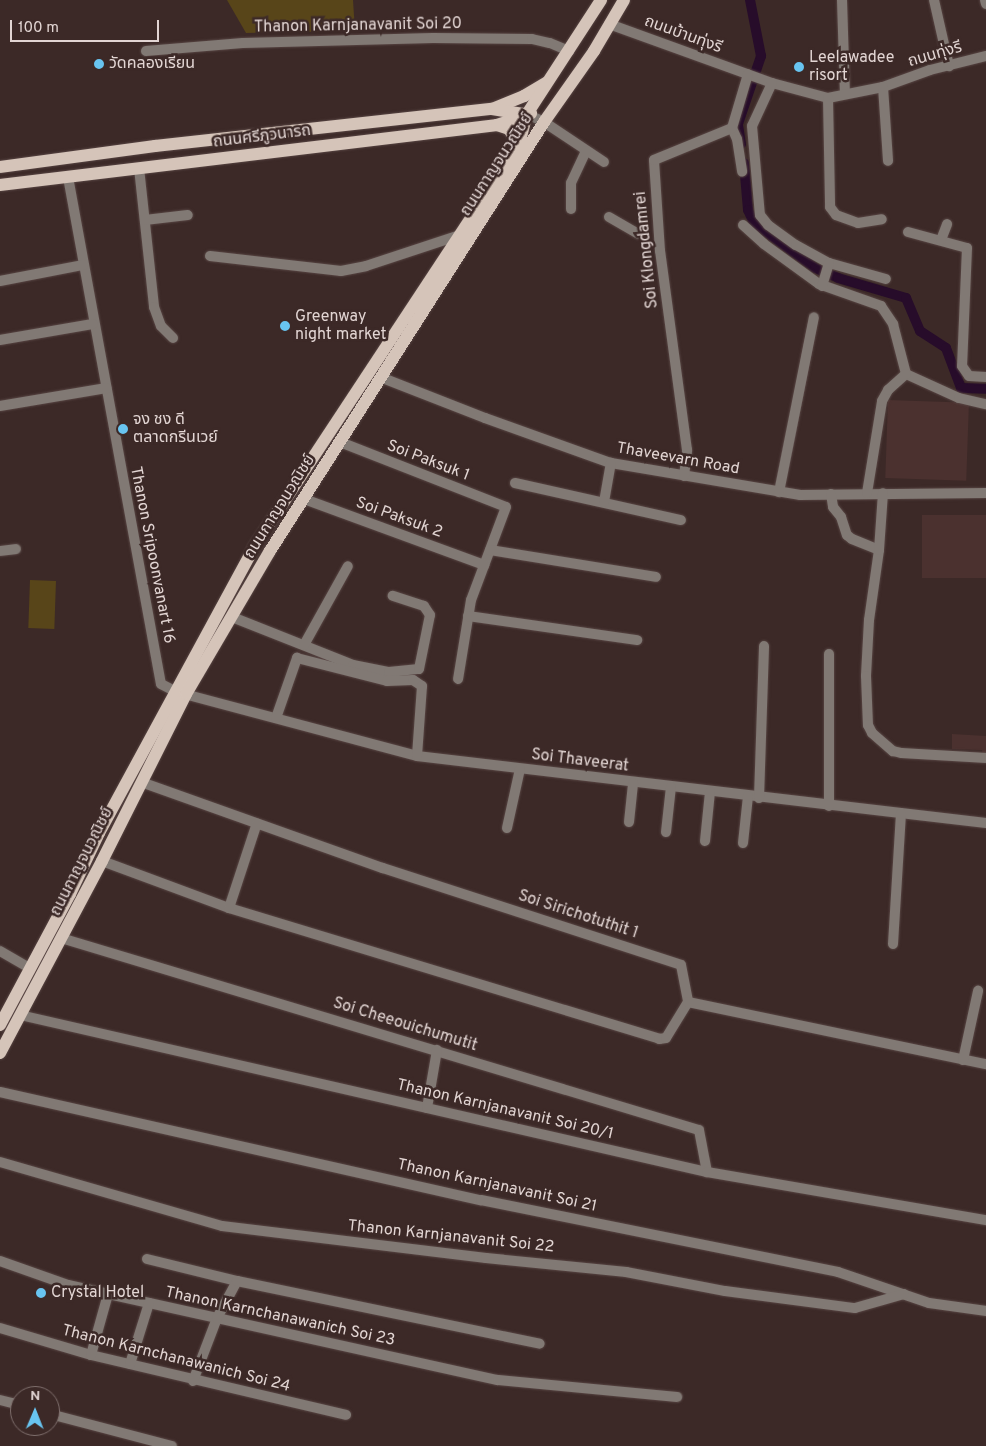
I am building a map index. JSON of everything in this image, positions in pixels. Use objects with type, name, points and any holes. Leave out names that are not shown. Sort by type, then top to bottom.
[{"type":"main road","name":"ถนนกาญจนวณิชย์","points":[[527,114],[551,80],[601,0]]},
{"type":"main road","name":"ถนนกาญจนวณิชย์","points":[[1,1048],[102,861],[254,547],[460,235],[594,51],[608,24],[624,0]]},
{"type":"main road","points":[[492,108],[524,96],[551,80]]},
{"type":"main road","name":"ถนนศรีภูวนารถ","points":[[0,185],[497,125],[542,109],[563,93]]},
{"type":"main road","name":"ถนนศรีภูวนารถ","points":[[0,166],[492,108],[527,114]]},
{"type":"main road","points":[[522,148],[527,114]]},
{"type":"main road","points":[[497,125],[509,129],[522,148]]},
{"type":"main road","points":[[179,144],[181,163]]},
{"type":"main road","name":"ถนนกาญจนวณิชย์","points":[[0,1025],[70,894],[99,833],[182,693],[232,617],[522,148]]},
{"type":"street","points":[[842,0],[845,93]]},
{"type":"street","points":[[934,0],[949,66]]},
{"type":"street","points":[[985,0],[986,4]]},
{"type":"street","name":"ถนนบ้านทุ่งรี","points":[[608,24],[748,74]]},
{"type":"street","name":"Thanon Karnjanavanit Soi 20","points":[[146,51],[226,44],[340,39],[532,39],[550,43],[569,51]]},
{"type":"street","name":"ถนนทุ่งรี","points":[[828,98],[845,93],[883,87],[986,56]]},
{"type":"street","points":[[742,172],[732,128],[748,74],[828,98],[830,207],[836,215],[858,223],[882,219]]},
{"type":"street","points":[[767,81],[752,126],[760,215],[768,225],[827,266],[886,279]]},
{"type":"street","points":[[883,87],[888,162]]},
{"type":"street","points":[[527,114],[544,122],[604,162]]},
{"type":"street","name":"Soi Klongdamrei","points":[[684,476],[687,450],[660,252],[654,160],[732,128]]},
{"type":"street","points":[[571,209],[571,183],[586,151]]},
{"type":"street","points":[[139,168],[154,307],[161,326],[173,338]]},
{"type":"street","name":"Thanon Sripoonvanart 16","points":[[68,177],[82,265],[161,684],[182,693]]},
{"type":"street","points":[[145,220],[188,215]]},
{"type":"street","points":[[609,217],[638,234]]},
{"type":"street","points":[[941,240],[946,224]]},
{"type":"street","points":[[743,225],[764,244],[822,283],[881,306],[893,324],[906,374]]},
{"type":"street","points":[[908,232],[967,248],[962,366],[969,376],[986,377]]},
{"type":"street","points":[[210,256],[341,271],[366,266],[460,235]]},
{"type":"street","points":[[0,280],[82,265]]},
{"type":"street","points":[[822,283],[827,266]]},
{"type":"street","points":[[779,492],[814,317]]},
{"type":"street","points":[[0,340],[93,324]]},
{"type":"street","points":[[906,374],[959,398],[986,404]]},
{"type":"street","points":[[868,493],[882,401],[888,390],[906,374]]},
{"type":"street","name":"Thaveevarn Road","points":[[380,377],[485,418],[611,463],[800,495],[986,493]]},
{"type":"street","points":[[0,406],[106,388]]},
{"type":"street","name":"Soi Paksuk 1","points":[[340,442],[506,508],[490,550]]},
{"type":"street","points":[[604,502],[611,463]]},
{"type":"street","points":[[515,483],[682,520]]},
{"type":"street","points":[[883,493],[879,550],[869,620],[866,676],[868,725],[872,733],[886,746],[902,754],[986,758]]},
{"type":"street","points":[[831,494],[833,507],[841,517],[847,535],[879,550]]},
{"type":"street","name":"Soi Paksuk 2","points":[[304,499],[484,565]]},
{"type":"street","points":[[0,551],[16,549]]},
{"type":"street","points":[[458,679],[470,600],[490,550],[656,577]]},
{"type":"street","points":[[304,645],[348,566]]},
{"type":"street","points":[[232,617],[353,664],[389,672],[419,669],[430,615],[424,606],[393,596]]},
{"type":"street","points":[[468,616],[637,640]]},
{"type":"street","points":[[759,798],[764,646]]},
{"type":"street","points":[[829,654],[829,806]]},
{"type":"street","points":[[276,718],[297,658],[386,681],[412,680],[422,686],[417,756]]},
{"type":"street","name":"Soi Thaveerat","points":[[182,693],[417,756],[759,798],[986,823]]},
{"type":"street","points":[[507,828],[520,769]]},
{"type":"street","name":"Soi Sirichotuthit 1","points":[[141,782],[383,868],[681,965],[688,1002]]},
{"type":"street","points":[[629,822],[633,783]]},
{"type":"street","points":[[666,832],[671,787]]},
{"type":"street","points":[[705,841],[710,792]]},
{"type":"street","points":[[743,843],[748,796]]},
{"type":"street","points":[[893,944],[901,813]]},
{"type":"street","points":[[229,908],[257,823]]},
{"type":"street","points":[[102,861],[229,908],[659,1039],[666,1038],[688,1002],[986,1064]]},
{"type":"street","name":"Soi Cheeouichumutit","points":[[61,938],[699,1130],[707,1172]]},
{"type":"street","points":[[0,951],[30,968]]},
{"type":"street","points":[[963,1060],[978,991]]},
{"type":"street","name":"Thanon Karnjanavanit Soi 20/1","points":[[20,1015],[707,1172],[986,1220]]},
{"type":"street","points":[[427,1108],[437,1050]]},
{"type":"street","name":"Thanon Karnjanavanit Soi 21","points":[[0,1092],[481,1200],[838,1272],[929,1303],[986,1311]]},
{"type":"street","name":"Thanon Karnjanavanit Soi 22","points":[[0,1162],[222,1226],[486,1258],[626,1272],[725,1291],[855,1308],[904,1294]]},
{"type":"street","points":[[147,1259],[238,1281],[540,1344]]},
{"type":"street","name":"Thanon Karnchanawanich Soi 23","points":[[0,1262],[68,1285],[498,1380],[677,1396]]},
{"type":"street","points":[[193,1381],[217,1318],[238,1281]]},
{"type":"street","points":[[91,1355],[108,1294]]},
{"type":"street","points":[[130,1364],[149,1303]]},
{"type":"street","name":"Thanon Karnchanawanich Soi 24","points":[[0,1328],[91,1355],[193,1381],[346,1415]]},
{"type":"street","points":[[60,1417],[172,1446]]},
{"type":"shaded area","points":[[227,0],[353,0],[355,31],[246,33]]},
{"type":"shaded area","points":[[888,400],[969,403],[966,481],[885,478]]},
{"type":"shaded area","points":[[922,515],[986,515],[986,578],[922,578]]},
{"type":"shaded area","points":[[30,580],[56,581],[54,629],[28,628]]},
{"type":"shaded area","points":[[952,734],[986,736],[986,755],[983,755],[982,750],[952,749]]},
{"type":"waterway","points":[[741,144],[738,124],[761,56],[750,0]]},
{"type":"waterway","points":[[744,163],[748,210],[754,223],[815,268],[838,278],[906,298],[920,331],[946,348],[961,388],[986,389]]},
{"type":"place","name":"วัดคลองเรียน","points":[[99,64]]},
{"type":"place","name":"Leelawadee risort","points":[[799,67]]},
{"type":"place","name":"Greenway night market","points":[[285,326]]},
{"type":"place","name":"จง ชง ดี ตลาดกรีนเวย์","points":[[123,429]]},
{"type":"place","name":"Crystal Hotel","points":[[41,1293]]}]
